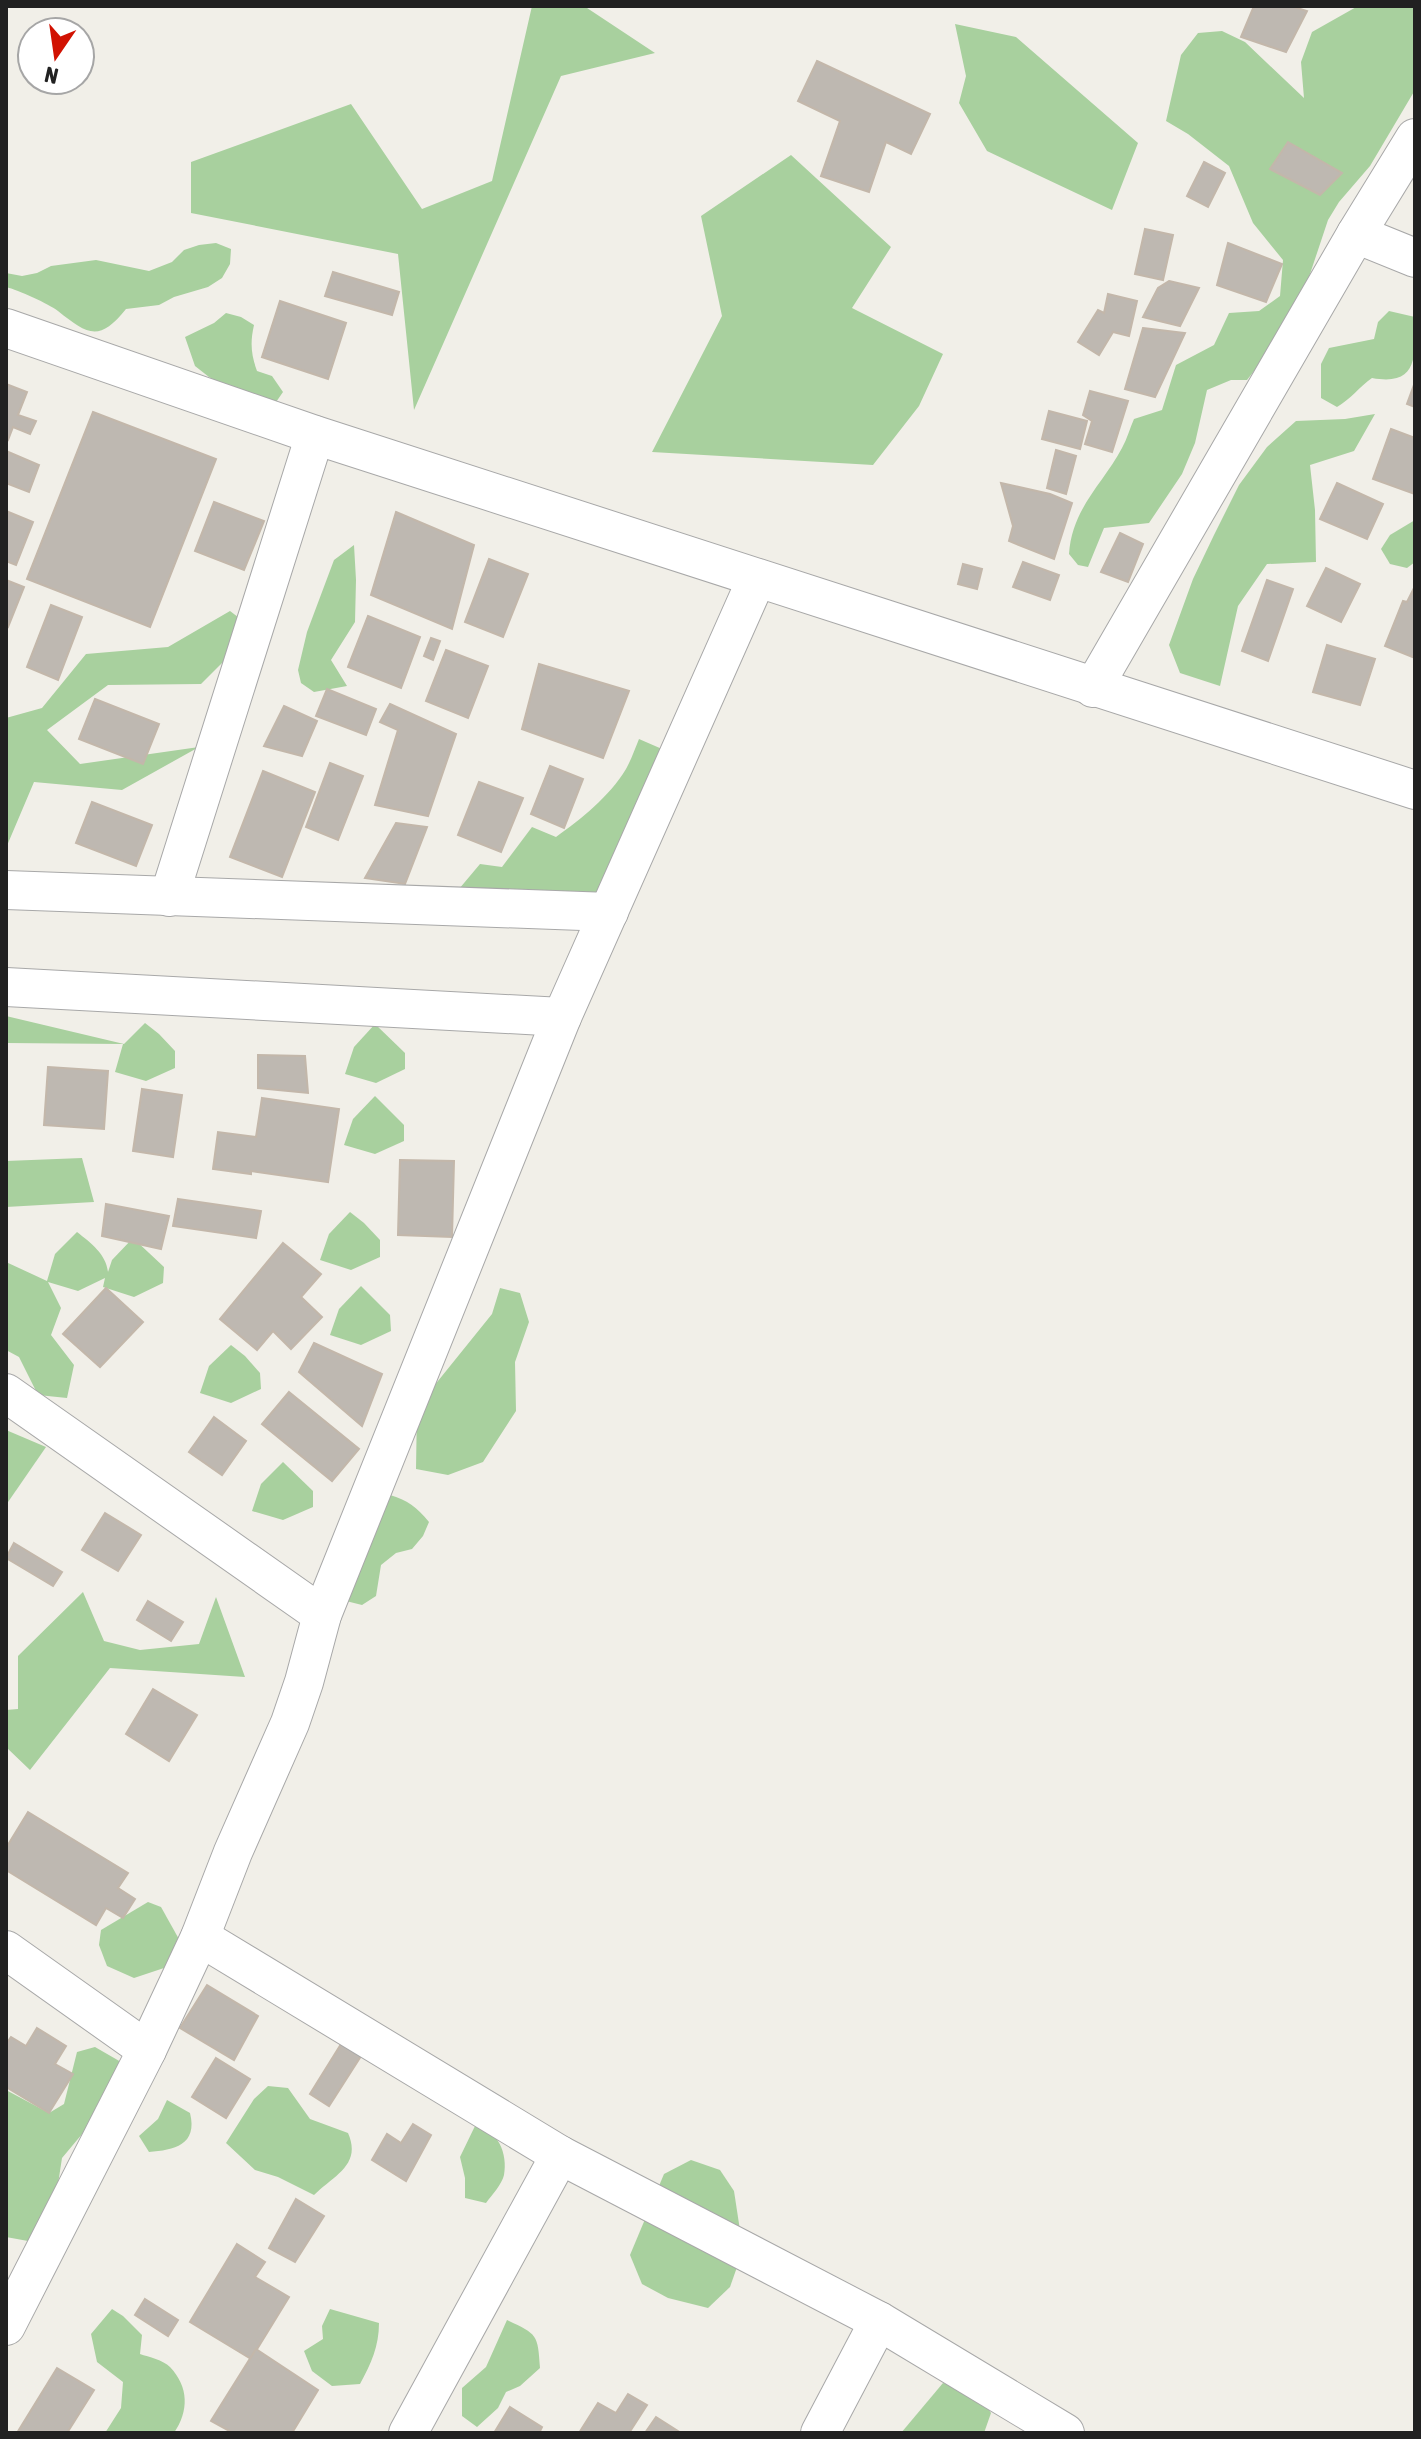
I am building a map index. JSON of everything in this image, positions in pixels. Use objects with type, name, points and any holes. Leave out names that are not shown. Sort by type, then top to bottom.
[{"type":"street","points":[[1093,688],[1356,234],[1415,138]]},
{"type":"street","points":[[1356,234],[1415,258]]},
{"type":"street","points":[[6,328],[315,435],[1415,790]]},
{"type":"street","points":[[169,897],[315,435]]},
{"type":"street","points":[[6,2326],[147,2050],[200,1937],[233,1852],[290,1723],[322,1615],[562,1017],[757,578]]},
{"type":"street","points":[[6,890],[609,912]]},
{"type":"street","points":[[6,987],[562,1017]]},
{"type":"street","points":[[6,1393],[322,1615]]},
{"type":"street","points":[[200,1937],[560,2155],[879,2321],[1065,2433]]},
{"type":"street","points":[[6,1950],[147,2050]]},
{"type":"street","points":[[408,2433],[560,2155]]},
{"type":"street","points":[[820,2433],[879,2321]]},
{"type":"green space","points":[[532,6],[584,6],[655,53],[561,76],[414,410],[398,254],[191,213],[191,162],[351,104],[422,209],[492,181]]},
{"type":"green space","points":[[1358,6],[1415,6],[1415,90],[1370,166],[1328,220],[1298,310],[1282,335],[1247,380],[1231,380],[1207,390],[1195,443],[1182,474],[1149,523],[1104,528],[1088,567],[1078,565],[1069,554],[1076,523],[1122,448],[1134,419],[1162,410],[1176,365],[1214,345],[1229,313],[1259,311],[1280,296],[1283,260],[1253,223],[1229,166],[1166,121],[1181,55],[1198,33],[1222,31],[1245,42],[1304,98],[1301,62],[1312,32]]},
{"type":"green space","points":[[955,24],[1016,37],[1138,143],[1112,210],[987,151],[959,103],[966,76]]},
{"type":"green space","points":[[791,155],[891,247],[852,308],[943,354],[919,406],[873,465],[652,452],[722,316],[701,216]]},
{"type":"green space","points":[[216,243],[231,249],[230,264],[222,278],[208,287],[159,305],[126,309],[117,320],[100,331],[85,329],[48,305],[6,287],[6,273],[22,276],[51,266],[96,260],[149,271],[172,262],[184,250]]},
{"type":"green space","points":[[1389,311],[1415,317],[1414,354],[1407,372],[1388,379],[1372,378],[1337,407],[1321,398],[1321,364],[1329,348],[1374,339],[1378,322]]},
{"type":"green space","points":[[226,313],[254,325],[252,348],[257,371],[272,376],[283,392],[274,405],[254,402],[195,366],[185,337],[214,323]]},
{"type":"green space","points":[[1375,414],[1354,451],[1310,465],[1316,562],[1267,564],[1238,606],[1220,686],[1180,673],[1169,645],[1193,579],[1239,485],[1267,447],[1296,421]]},
{"type":"green space","points":[[1415,520],[1415,562],[1407,568],[1390,564],[1381,549],[1390,535]]},
{"type":"green space","points":[[354,545],[355,622],[331,660],[347,686],[314,692],[301,683],[298,670],[307,632],[334,560]]},
{"type":"green space","points":[[230,611],[255,630],[201,684],[108,685],[47,730],[80,764],[199,747],[122,790],[34,782],[6,848],[6,718],[42,708],[86,654],[168,647]]},
{"type":"green space","points":[[639,739],[662,749],[616,897],[459,889],[480,864],[502,867],[532,827],[556,837],[585,815],[619,779]]},
{"type":"green space","points":[[6,1016],[124,1044],[145,1023],[175,1051],[175,1068],[146,1081],[115,1072],[123,1044],[6,1043]]},
{"type":"green space","points":[[375,1024],[405,1053],[405,1069],[376,1083],[345,1074],[354,1047]]},
{"type":"green space","points":[[375,1096],[404,1125],[404,1141],[375,1154],[344,1145],[353,1119]]},
{"type":"green space","points":[[82,1158],[94,1202],[6,1207],[6,1161]]},
{"type":"green space","points":[[350,1212],[380,1240],[380,1257],[351,1270],[320,1260],[329,1234]]},
{"type":"green space","points":[[77,1232],[101,1254],[108,1272],[112,1260],[133,1238],[164,1267],[163,1283],[134,1297],[103,1287],[105,1278],[78,1291],[48,1282],[61,1308],[51,1335],[74,1365],[67,1398],[38,1395],[19,1357],[6,1350],[6,1262],[47,1281],[55,1254]]},
{"type":"green space","points":[[361,1286],[390,1315],[391,1331],[361,1345],[330,1335],[339,1309]]},
{"type":"green space","points":[[500,1288],[520,1293],[529,1322],[515,1362],[516,1411],[483,1462],[448,1475],[416,1469],[417,1407],[492,1314]]},
{"type":"green space","points":[[231,1345],[260,1373],[261,1389],[231,1403],[200,1393],[209,1366]]},
{"type":"green space","points":[[6,1430],[46,1447],[6,1505]]},
{"type":"green space","points":[[283,1462],[313,1491],[313,1507],[283,1520],[252,1511],[261,1484]]},
{"type":"green space","points":[[390,1495],[411,1505],[429,1522],[412,1549],[396,1553],[381,1565],[376,1596],[362,1605],[346,1601]]},
{"type":"green space","points":[[83,1592],[104,1641],[140,1650],[199,1644],[216,1597],[245,1677],[110,1668],[30,1770],[6,1747],[6,1710],[18,1709],[18,1656]]},
{"type":"green space","points":[[148,1902],[161,1907],[180,1941],[164,1968],[134,1978],[107,1966],[99,1945],[101,1930]]},
{"type":"green space","points":[[95,2047],[121,2062],[93,2121],[62,2158],[54,2210],[28,2241],[6,2237],[6,2090],[49,2113],[64,2104],[77,2052]]},
{"type":"green space","points":[[268,2086],[288,2088],[310,2119],[348,2133],[351,2144],[349,2161],[314,2195],[278,2177],[255,2170],[226,2143],[254,2099]]},
{"type":"green space","points":[[167,2100],[190,2113],[190,2132],[182,2144],[149,2152],[139,2136],[158,2119]]},
{"type":"green space","points":[[475,2126],[490,2132],[503,2151],[503,2178],[486,2203],[465,2198],[465,2178],[460,2157]]},
{"type":"green space","points":[[691,2160],[720,2170],[734,2191],[743,2250],[730,2287],[708,2308],[668,2298],[642,2284],[630,2255],[664,2174]]},
{"type":"green space","points":[[112,2309],[142,2335],[140,2354],[167,2365],[181,2383],[184,2408],[174,2433],[105,2433],[121,2408],[123,2382],[97,2362],[91,2334]]},
{"type":"green space","points":[[330,2309],[379,2323],[374,2355],[360,2384],[332,2386],[312,2371],[304,2351],[323,2339],[322,2326]]},
{"type":"green space","points":[[507,2320],[534,2336],[540,2368],[520,2386],[506,2392],[498,2408],[477,2427],[462,2416],[462,2388],[486,2367]]},
{"type":"green space","points":[[943,2383],[976,2390],[991,2413],[984,2433],[901,2433]]},
{"type":"building","points":[[1254,6],[1291,6],[1307,11],[1286,52],[1241,37]]},
{"type":"building","points":[[817,61],[930,114],[911,154],[886,142],[869,192],[821,176],[840,121],[798,101]]},
{"type":"building","points":[[1288,142],[1342,173],[1320,195],[1270,169]]},
{"type":"building","points":[[1204,162],[1225,173],[1208,207],[1187,196]]},
{"type":"building","points":[[1145,229],[1173,235],[1163,280],[1135,274]]},
{"type":"building","points":[[1228,243],[1282,264],[1266,302],[1217,285]]},
{"type":"building","points":[[333,272],[399,292],[392,315],[325,296]]},
{"type":"building","points":[[1169,281],[1199,288],[1180,326],[1143,317],[1158,288]]},
{"type":"building","points":[[1108,294],[1137,301],[1129,336],[1113,332],[1099,355],[1078,342],[1098,310],[1104,313]]},
{"type":"building","points":[[280,301],[346,323],[328,379],[262,357]]},
{"type":"building","points":[[1143,328],[1185,333],[1155,397],[1125,389]]},
{"type":"building","points":[[1415,382],[1415,407],[1407,404]]},
{"type":"building","points":[[6,384],[27,392],[18,415],[36,421],[30,434],[13,427],[8,440],[6,439]]},
{"type":"building","points":[[1090,391],[1128,401],[1112,452],[1085,444],[1092,421],[1083,415]]},
{"type":"building","points":[[1049,411],[1087,421],[1080,449],[1042,439]]},
{"type":"building","points":[[93,412],[216,459],[150,627],[27,579]]},
{"type":"building","points":[[1391,429],[1415,438],[1415,494],[1373,479]]},
{"type":"building","points":[[1056,450],[1076,456],[1066,494],[1047,488]]},
{"type":"building","points":[[6,451],[39,465],[29,492],[6,483]]},
{"type":"building","points":[[1001,483],[1050,494],[1072,503],[1054,559],[1009,541],[1013,526]]},
{"type":"building","points":[[1337,483],[1383,504],[1367,539],[1320,519]]},
{"type":"building","points":[[214,502],[264,521],[244,570],[195,551]]},
{"type":"building","points":[[6,511],[33,522],[16,565],[6,561]]},
{"type":"building","points":[[396,512],[474,545],[452,629],[371,595]]},
{"type":"building","points":[[1120,533],[1143,544],[1128,582],[1101,572]]},
{"type":"building","points":[[489,559],[528,574],[503,637],[465,622]]},
{"type":"building","points":[[1023,562],[1059,575],[1050,600],[1013,587]]},
{"type":"building","points":[[963,564],[982,569],[977,589],[958,584]]},
{"type":"building","points":[[1326,568],[1360,584],[1341,622],[1307,606]]},
{"type":"building","points":[[6,580],[24,587],[8,627],[6,626]]},
{"type":"building","points":[[1267,580],[1293,589],[1268,661],[1242,651]]},
{"type":"building","points":[[1415,586],[1415,658],[1385,646],[1403,601],[1407,602]]},
{"type":"building","points":[[51,605],[82,617],[58,680],[27,667]]},
{"type":"building","points":[[368,616],[420,637],[401,688],[348,667]]},
{"type":"building","points":[[431,638],[440,641],[433,660],[424,656]]},
{"type":"building","points":[[1327,645],[1375,659],[1360,705],[1313,692]]},
{"type":"building","points":[[446,650],[488,666],[468,718],[426,701]]},
{"type":"building","points":[[539,664],[629,691],[603,758],[522,729]]},
{"type":"building","points":[[327,689],[376,709],[366,735],[316,716]]},
{"type":"building","points":[[95,699],[159,724],[143,764],[79,739]]},
{"type":"building","points":[[390,704],[456,734],[428,816],[375,805],[398,730],[380,722]]},
{"type":"building","points":[[284,706],[317,721],[302,756],[264,746]]},
{"type":"building","points":[[330,763],[363,776],[338,840],[306,827]]},
{"type":"building","points":[[550,766],[583,779],[564,828],[531,814]]},
{"type":"building","points":[[263,771],[315,792],[282,877],[230,857]]},
{"type":"building","points":[[479,782],[523,798],[501,852],[458,835]]},
{"type":"building","points":[[92,802],[152,825],[136,866],[76,843]]},
{"type":"building","points":[[396,823],[427,827],[405,884],[365,878]]},
{"type":"building","points":[[258,1055],[305,1056],[308,1093],[258,1088]]},
{"type":"building","points":[[48,1067],[108,1071],[104,1129],[44,1125]]},
{"type":"building","points":[[142,1089],[182,1095],[173,1157],[133,1151]]},
{"type":"building","points":[[262,1098],[339,1109],[328,1182],[213,1169],[218,1132],[256,1137]]},
{"type":"building","points":[[400,1160],[454,1161],[452,1237],[398,1235]]},
{"type":"building","points":[[178,1199],[261,1211],[256,1238],[173,1226]]},
{"type":"building","points":[[106,1204],[169,1216],[161,1249],[102,1236]]},
{"type":"building","points":[[283,1243],[321,1274],[301,1297],[322,1317],[291,1349],[273,1331],[257,1350],[220,1319]]},
{"type":"building","points":[[106,1288],[143,1322],[100,1367],[63,1334]]},
{"type":"building","points":[[314,1343],[382,1374],[362,1426],[299,1372]]},
{"type":"building","points":[[289,1392],[359,1449],[332,1481],[262,1424]]},
{"type":"building","points":[[214,1417],[246,1441],[222,1475],[189,1452]]},
{"type":"building","points":[[105,1513],[141,1535],[118,1571],[82,1550]]},
{"type":"building","points":[[14,1543],[62,1572],[53,1586],[6,1558]]},
{"type":"building","points":[[148,1601],[183,1622],[171,1641],[137,1620]]},
{"type":"building","points":[[153,1689],[197,1715],[169,1761],[126,1734]]},
{"type":"building","points":[[28,1812],[128,1873],[118,1888],[135,1899],[123,1918],[106,1908],[96,1925],[6,1870],[6,1848]]},
{"type":"building","points":[[207,1985],[258,2016],[234,2060],[180,2028]]},
{"type":"building","points":[[37,2028],[66,2046],[55,2064],[73,2074],[49,2113],[6,2087],[6,2044],[11,2037],[26,2046]]},
{"type":"building","points":[[341,2044],[361,2056],[329,2106],[310,2094]]},
{"type":"building","points":[[216,2058],[250,2079],[226,2118],[192,2097]]},
{"type":"building","points":[[413,2124],[431,2135],[406,2181],[372,2160],[387,2134],[401,2143]]},
{"type":"building","points":[[296,2199],[324,2216],[295,2262],[269,2248]]},
{"type":"building","points":[[237,2244],[265,2262],[255,2277],[289,2297],[251,2359],[190,2322]]},
{"type":"building","points":[[145,2299],[178,2320],[168,2336],[135,2315]]},
{"type":"building","points":[[256,2349],[318,2390],[292,2433],[233,2433],[211,2421]]},
{"type":"building","points":[[57,2368],[94,2390],[67,2433],[17,2433]]},
{"type":"building","points":[[628,2394],[647,2405],[629,2433],[579,2433],[598,2403],[616,2413]]},
{"type":"building","points":[[510,2407],[542,2427],[540,2431],[543,2433],[494,2433]]},
{"type":"building","points":[[656,2417],[681,2433],[645,2433]]}]
